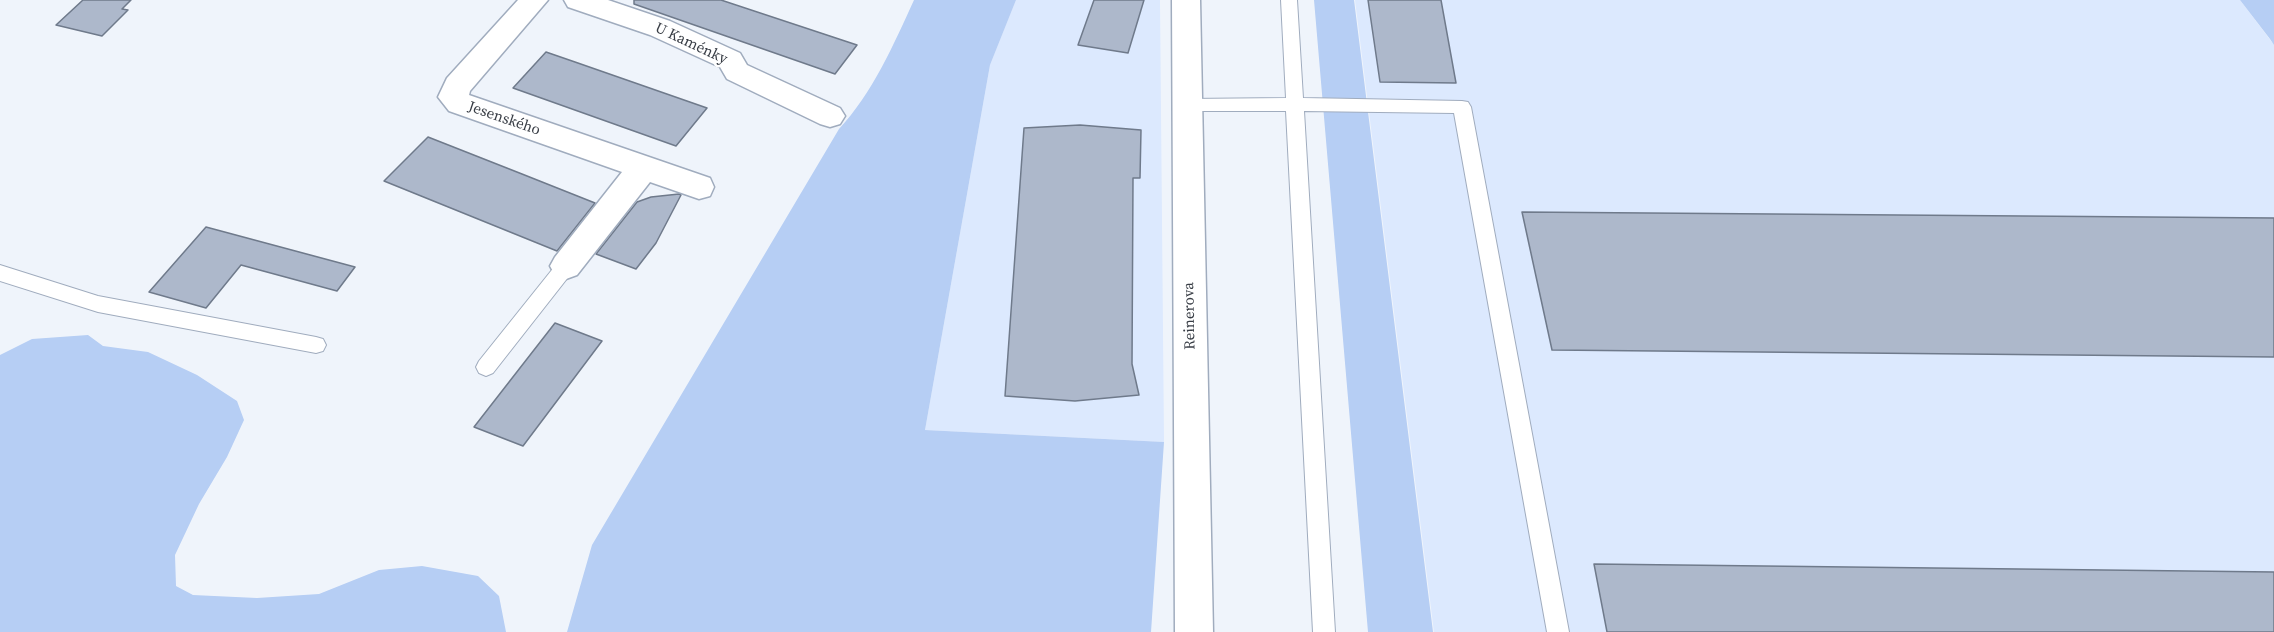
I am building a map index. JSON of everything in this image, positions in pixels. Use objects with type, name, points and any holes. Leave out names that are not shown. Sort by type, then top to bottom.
[{"type":"street","name":"Jesenského","points":[[534,0],[457,86],[453,97],[459,103],[699,188]]},
{"type":"street","name":"U Kaménky","points":[[578,0],[660,28],[720,55],[730,60],[737,72],[830,116]]},
{"type":"street","name":"Reinerova","points":[[1186,0],[1194,632]]},
{"type":"street","points":[[566,266],[643,168]]},
{"type":"lane","points":[[1290,0],[1324,632]]},
{"type":"lane","points":[[1187,105],[1461,107],[1558,632]]},
{"type":"lane","points":[[486,367],[566,266]]},
{"type":"lane","points":[[0,273],[98,304],[316,345]]},
{"type":"shaded area","points":[[914,0],[1016,0],[990,65],[925,430],[1164,442],[1151,632],[567,632],[592,545],[839,129],[872,84]]},
{"type":"shaded area","points":[[1016,0],[1160,0],[1164,442],[925,430],[990,65]]},
{"type":"shaded area","points":[[1314,0],[1354,0],[1433,632],[1368,632]]},
{"type":"shaded area","points":[[1355,0],[2240,0],[2274,45],[2274,632],[1434,632]]},
{"type":"shaded area","points":[[2240,0],[2274,0],[2274,45],[2270,39]]},
{"type":"shaded area","points":[[88,335],[103,346],[148,352],[197,375],[237,401],[244,420],[227,457],[199,504],[175,555],[176,586],[193,595],[257,598],[319,594],[379,570],[422,566],[478,576],[499,596],[506,632],[0,632],[0,355],[32,339]]},
{"type":"building","points":[[83,0],[131,0],[122,9],[128,10],[102,36],[56,25]]},
{"type":"building","points":[[634,0],[721,0],[857,45],[835,74],[634,4]]},
{"type":"building","points":[[1094,0],[1144,0],[1128,53],[1078,45]]},
{"type":"building","points":[[1368,0],[1441,0],[1456,83],[1380,82]]},
{"type":"building","points":[[546,52],[707,108],[676,146],[513,88]]},
{"type":"building","points":[[1080,125],[1141,130],[1140,178],[1133,178],[1132,364],[1139,395],[1075,401],[1005,396],[1024,128]]},
{"type":"building","points":[[428,137],[595,203],[557,251],[384,181]]},
{"type":"building","points":[[681,195],[656,243],[636,269],[596,254],[637,202],[651,197]]},
{"type":"building","points":[[1522,212],[2274,218],[2274,357],[1552,350]]},
{"type":"building","points":[[206,227],[355,267],[337,291],[241,265],[206,308],[149,292]]},
{"type":"building","points":[[555,323],[602,341],[523,446],[474,427]]},
{"type":"building","points":[[1594,564],[2274,572],[2274,632],[1607,632]]}]
